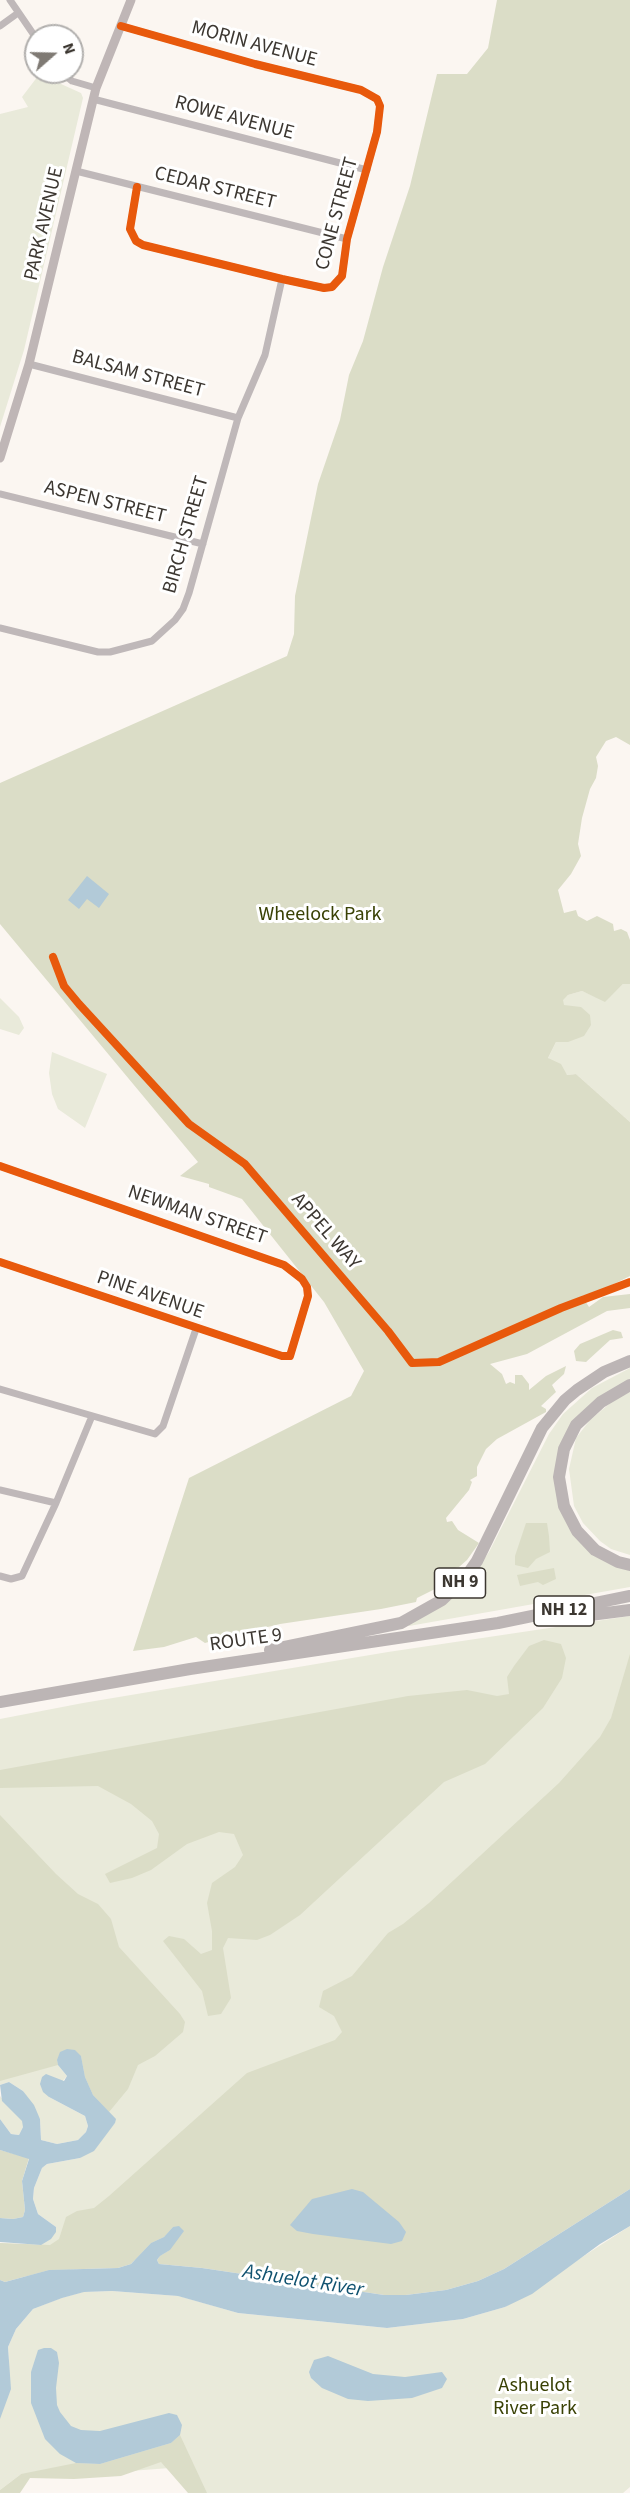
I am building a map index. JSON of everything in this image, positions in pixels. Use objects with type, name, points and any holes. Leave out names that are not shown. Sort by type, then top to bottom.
[{"type":"highway","name":"NH 9","points":[[190,1669],[401,1623],[442,1600],[465,1578],[477,1562],[542,1428],[565,1400],[577,1390],[604,1372],[630,1361]]},
{"type":"highway","points":[[630,1385],[601,1402],[576,1425],[564,1449],[559,1477],[564,1506],[577,1531],[595,1550],[618,1562],[630,1565]]},
{"type":"highway","name":"NH 12","points":[[498,1623],[630,1596]]},
{"type":"highway","name":"NH 9","points":[[498,1623],[585,1617],[630,1610]]},
{"type":"highway","name":"ROUTE 9","points":[[0,1702],[190,1669],[498,1623]]},
{"type":"street","points":[[10,0],[26,24]]},
{"type":"street","name":"PARK AVENUE","points":[[0,458],[29,364],[96,88],[121,26],[128,2]]},
{"type":"street","points":[[0,26],[18,13]]},
{"type":"street","name":"MORIN AVENUE","points":[[121,26],[255,64],[361,90],[376,99]]},
{"type":"street","points":[[82,84],[96,88]]},
{"type":"street","name":"ROWE AVENUE","points":[[93,99],[367,170]]},
{"type":"street","name":"CONE STREET","points":[[282,279],[324,288],[332,287],[342,276],[347,239],[380,115],[380,106],[376,99]]},
{"type":"street","name":"CEDAR STREET","points":[[76,171],[347,239]]},
{"type":"street","points":[[137,187],[130,229],[136,241],[143,245],[282,279]]},
{"type":"street","name":"BIRCH STREET","points":[[0,628],[98,652],[118,650],[146,643],[166,630],[183,609],[238,418],[265,355],[282,279]]},
{"type":"street","name":"BALSAM STREET","points":[[29,364],[238,418]]},
{"type":"street","name":"ASPEN STREET","points":[[0,494],[202,544]]},
{"type":"street","name":"NEWMAN STREET","points":[[0,1166],[284,1265],[302,1279],[307,1287],[308,1296],[290,1356]]},
{"type":"street","name":"PINE AVENUE","points":[[0,1262],[196,1329],[282,1356],[290,1356]]},
{"type":"street","points":[[0,1389],[151,1434],[159,1432],[196,1329]]},
{"type":"street","points":[[0,1576],[11,1579],[22,1576],[56,1503],[92,1416]]},
{"type":"street","points":[[0,1490],[56,1503]]},
{"type":"green space","name":"Wheelock Park","points":[[497,0],[630,0],[630,745],[616,737],[606,741],[596,757],[598,766],[596,778],[590,789],[582,818],[578,844],[581,856],[571,874],[558,890],[564,913],[576,910],[578,916],[587,921],[597,916],[613,924],[614,931],[621,929],[627,932],[630,940],[630,984],[623,984],[605,1002],[582,991],[568,995],[563,1000],[564,1005],[581,1007],[590,1015],[591,1025],[584,1036],[568,1042],[556,1042],[548,1058],[561,1064],[567,1075],[576,1074],[630,1122],[630,1276],[598,1292],[582,1296],[589,1307],[603,1297],[630,1294],[630,1308],[607,1311],[527,1354],[490,1364],[502,1374],[506,1384],[510,1382],[515,1384],[515,1375],[522,1375],[529,1384],[529,1390],[546,1376],[566,1366],[564,1374],[552,1385],[556,1392],[541,1406],[546,1409],[546,1412],[497,1439],[486,1449],[477,1467],[477,1476],[470,1480],[472,1482],[469,1490],[446,1518],[447,1522],[452,1521],[458,1530],[479,1543],[467,1560],[459,1567],[451,1569],[439,1587],[417,1598],[416,1602],[280,1624],[239,1634],[237,1639],[232,1635],[205,1643],[196,1637],[164,1647],[133,1651],[189,1478],[351,1396],[364,1371],[324,1302],[242,1199],[209,1187],[209,1184],[180,1176],[198,1162],[0,924],[0,783],[287,656],[294,634],[295,596],[318,484],[340,420],[349,375],[363,341],[383,267],[410,186],[437,74],[467,74],[488,48]]},
{"type":"green space","points":[[32,84],[61,84],[81,93],[83,98],[24,350],[0,427],[0,114],[28,107],[22,97]]},
{"type":"green space","points":[[623,984],[630,984],[630,1122],[576,1074],[567,1075],[548,1058],[556,1042],[568,1042],[562,1000],[568,995],[582,991],[605,1001]]},
{"type":"green space","points":[[0,998],[19,1017],[24,1028],[19,1035],[0,1029]]},
{"type":"green space","points":[[52,1052],[107,1074],[85,1128],[58,1109],[52,1094],[49,1073]]},
{"type":"green space","points":[[613,1330],[621,1332],[623,1338],[610,1340],[586,1362],[576,1361],[574,1351],[580,1344]]},
{"type":"green space","points":[[630,1368],[630,1382],[585,1409],[557,1466],[573,1528],[630,1567],[630,1587],[409,1626],[407,1623],[477,1569],[489,1552],[549,1434],[563,1414],[592,1388]]},
{"type":"green space","points":[[630,1392],[630,1555],[611,1549],[583,1523],[574,1506],[569,1469],[576,1438],[590,1420],[615,1399]]},
{"type":"green space","points":[[526,1523],[547,1523],[550,1552],[536,1559],[528,1568],[515,1565],[515,1556]]},
{"type":"green space","points":[[554,1568],[556,1579],[543,1585],[538,1582],[520,1586],[517,1575]]},
{"type":"green space","points":[[630,1616],[630,2189],[0,2280],[0,2243],[40,2245],[56,2227],[38,2214],[33,2199],[34,2188],[42,2168],[47,2164],[80,2158],[115,2123],[58,2065],[67,2076],[49,2097],[85,2116],[88,2126],[86,2132],[78,2140],[57,2144],[41,2140],[40,2119],[23,2091],[9,2082],[0,2085],[0,1719],[388,1652]]},
{"type":"green space","points":[[544,1640],[561,1644],[566,1658],[562,1678],[543,1708],[485,1764],[444,1782],[300,1915],[270,1935],[257,1940],[228,1938],[223,1948],[231,1998],[221,2014],[208,2016],[202,1991],[163,1941],[169,1936],[184,1939],[201,1954],[212,1950],[212,1931],[207,1903],[212,1883],[235,1867],[243,1855],[234,1834],[219,1832],[187,1844],[151,1870],[132,1878],[110,1883],[105,1874],[157,1848],[159,1834],[152,1821],[131,1804],[98,1786],[0,1788],[0,1770],[408,1696],[467,1690],[497,1696],[509,1694],[507,1677],[514,1666],[529,1646]]},
{"type":"green space","points":[[630,1654],[630,2189],[504,2269],[478,2281],[446,2290],[384,2295],[202,2268],[159,2264],[157,2260],[160,2256],[170,2250],[173,2227],[164,2237],[151,2243],[131,2264],[118,2268],[49,2270],[5,2282],[0,2280],[0,2243],[50,2245],[59,2239],[66,2217],[77,2211],[94,2208],[247,2073],[335,2040],[342,2032],[334,2016],[319,2007],[323,1991],[352,1976],[388,1933],[429,1903],[559,1783],[600,1737],[611,1718]]},
{"type":"green space","points":[[0,1815],[78,1894],[98,1904],[111,1919],[119,1947],[185,2022],[183,2032],[155,2056],[138,2065],[128,2089],[109,2112],[93,2095],[85,2077],[81,2056],[57,2060],[58,2065],[0,2081]]},
{"type":"green space","points":[[0,2096],[23,2121],[19,2135],[11,2134],[0,2119]]},
{"type":"green space","points":[[0,2150],[29,2158],[22,2181],[25,2210],[23,2217],[0,2218]]},
{"type":"green space","name":"Ashuelot River Park","points":[[630,2226],[630,2487],[623,2493],[194,2493],[170,2468],[117,2472],[21,2474],[0,2490],[0,2400],[9,2359],[8,2347],[16,2329],[33,2309],[83,2292],[112,2291],[179,2296],[238,2313],[387,2328],[463,2319],[505,2307]]},
{"type":"green space","points":[[180,2435],[207,2493],[188,2493],[161,2462],[121,2476],[74,2479],[30,2478],[20,2493],[0,2493],[0,2490],[21,2474],[76,2463],[100,2464],[171,2443]]},
{"type":"water","points":[[87,876],[109,894],[99,908],[87,899],[79,909],[68,900]]},
{"type":"water","points":[[67,2049],[75,2050],[81,2056],[85,2077],[93,2095],[116,2119],[115,2123],[94,2151],[80,2158],[47,2164],[42,2168],[34,2188],[33,2199],[38,2214],[56,2227],[56,2232],[51,2239],[41,2245],[0,2242],[0,2218],[23,2217],[25,2210],[22,2181],[29,2159],[0,2150],[0,2119],[11,2134],[19,2135],[23,2127],[22,2121],[2,2101],[0,2085],[9,2082],[23,2091],[34,2105],[40,2119],[41,2140],[57,2144],[78,2140],[86,2132],[88,2126],[85,2116],[49,2097],[43,2092],[40,2084],[42,2077],[46,2074],[64,2081],[67,2076],[58,2065],[57,2060],[60,2052]]},
{"type":"water","points":[[352,2189],[363,2192],[399,2222],[406,2232],[402,2241],[391,2244],[313,2234],[297,2231],[290,2225],[312,2199]]},
{"type":"water","points":[[630,2189],[630,2226],[600,2244],[532,2294],[505,2307],[463,2319],[387,2328],[238,2313],[178,2296],[112,2291],[84,2292],[62,2298],[33,2309],[16,2329],[8,2347],[11,2389],[0,2419],[0,2280],[5,2282],[49,2270],[118,2268],[131,2264],[151,2243],[164,2237],[173,2227],[179,2226],[184,2231],[170,2250],[160,2256],[157,2260],[159,2264],[202,2268],[384,2295],[446,2290],[478,2281],[504,2269]]},
{"type":"water","points":[[51,2348],[57,2352],[59,2363],[56,2388],[57,2405],[71,2426],[81,2430],[100,2431],[169,2413],[177,2415],[182,2425],[180,2435],[171,2443],[100,2464],[76,2463],[60,2454],[45,2439],[31,2403],[31,2372],[38,2350]]},
{"type":"water","points":[[328,2356],[373,2374],[405,2377],[442,2372],[447,2379],[442,2388],[412,2398],[368,2401],[348,2399],[322,2388],[311,2378],[309,2372],[314,2360]]},
{"type":"cycle path","points":[[121,26],[255,64],[361,90],[377,99],[380,106],[377,132],[347,239],[342,276],[332,287],[324,288],[282,279],[143,245],[136,241],[130,229],[137,187]]},
{"type":"cycle path","name":"APPEL WAY","points":[[53,957],[64,986],[79,1004],[189,1124],[245,1164],[388,1331],[412,1363],[439,1362],[561,1308],[630,1282]]},
{"type":"cycle path","points":[[0,1166],[284,1265],[302,1279],[307,1287],[308,1296],[290,1356],[282,1356],[0,1262]]},
{"type":"water label","name":"Ashuelot River","points":[[303,2282]]}]
